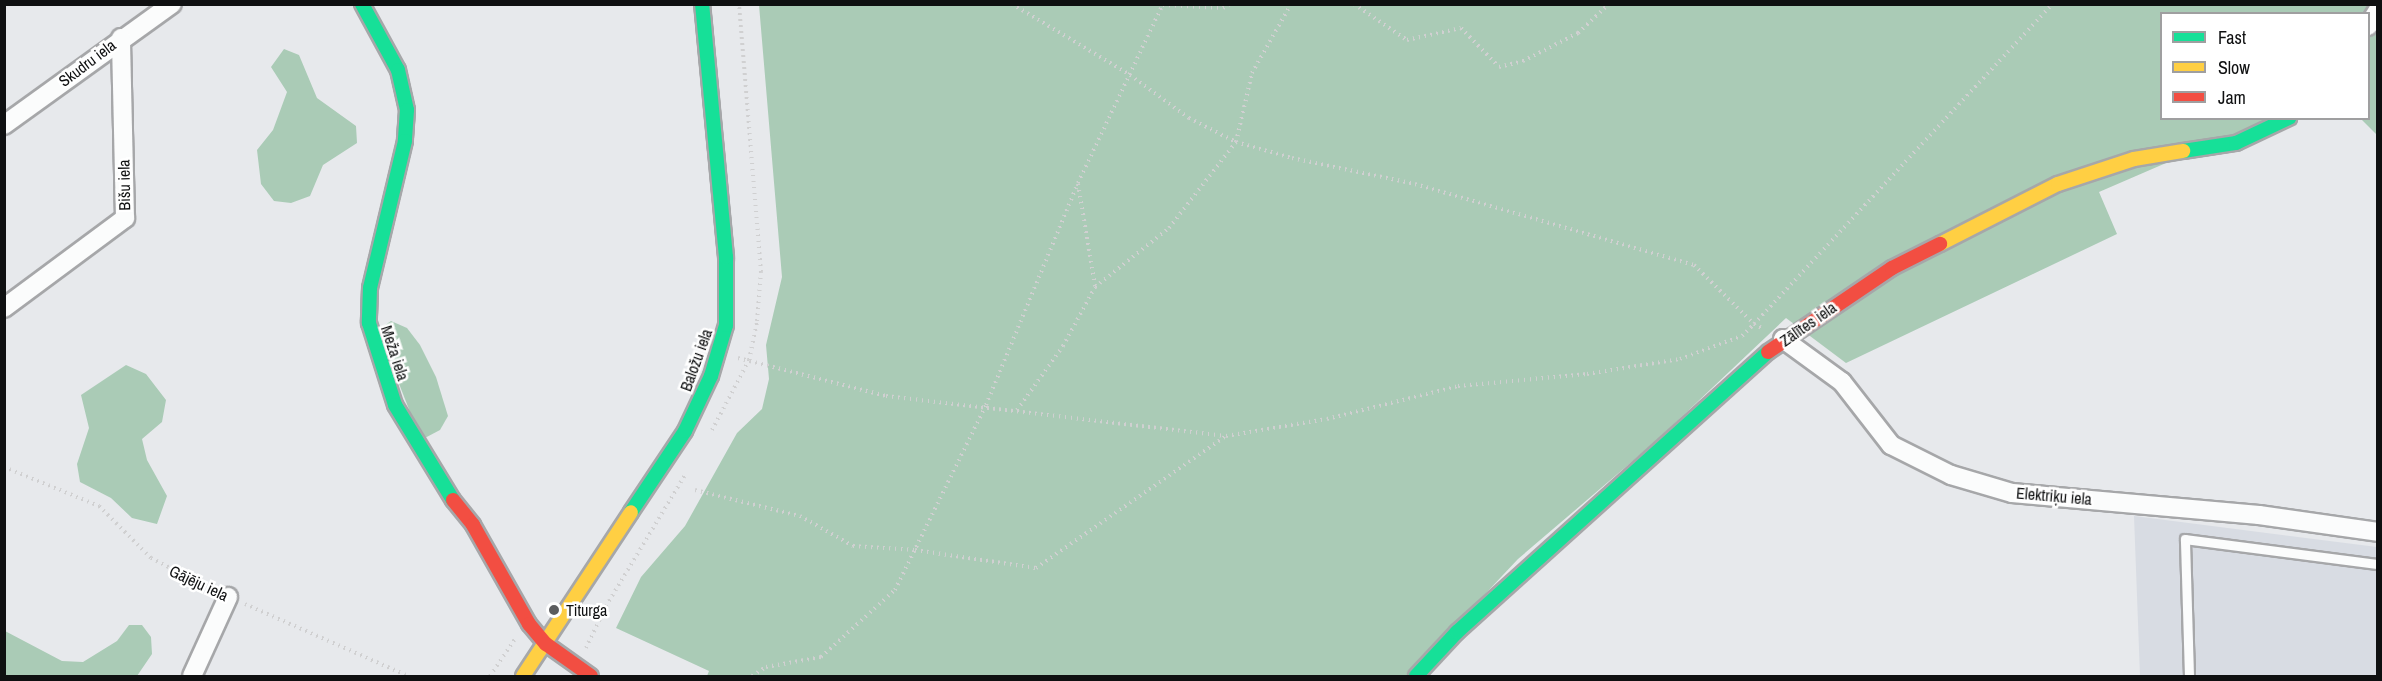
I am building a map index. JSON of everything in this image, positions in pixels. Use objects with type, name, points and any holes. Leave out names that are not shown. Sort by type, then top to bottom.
[{"type":"street","name":"Skudru iela","points":[[4,125],[121,38],[172,4]]},
{"type":"street","name":"Meža iela","points":[[362,4],[399,70],[407,110],[405,141],[370,288],[369,323],[375,350],[400,414],[444,490],[473,525],[529,624],[546,644],[591,676]]},
{"type":"street","name":"Baložu iela","points":[[524,676],[685,431],[717,354],[726,325],[726,257],[702,4]]},
{"type":"street","points":[[2370,23],[2378,10]]},
{"type":"street","name":"Bišu iela","points":[[4,308],[125,218],[121,38]]},
{"type":"street","name":"Zālītes iela","points":[[1416,676],[1457,632],[1783,339],[1892,268],[2058,184],[2134,159],[2236,142],[2285,120]]},
{"type":"street","name":"Elektriķu iela","points":[[1783,339],[1842,382],[1891,445],[1951,475],[2012,493],[2259,515],[2378,532]]},
{"type":"street","points":[[192,676],[228,597]]},
{"type":"lane","points":[[2188,676],[2185,539],[2378,564]]},
{"type":"path","points":[[1012,4],[1130,75],[1189,118],[1236,142],[1292,158],[1415,184],[1694,265],[1754,324],[1783,339]]},
{"type":"path","points":[[752,676],[766,667],[821,657],[895,590],[986,405],[1078,183],[1163,5],[1223,8],[1230,4]]},
{"type":"path","points":[[1017,410],[1063,346],[1095,287],[1169,228],[1236,142],[1252,73],[1291,4]]},
{"type":"path","points":[[1354,4],[1407,40],[1461,28],[1498,67],[1523,61],[1578,33],[1609,4]]},
{"type":"path","points":[[717,354],[776,365],[886,396],[986,405],[1226,436],[1327,419],[1458,386],[1587,374],[1680,359],[1742,336],[2052,4]]},
{"type":"path","points":[[1078,183],[1095,287]]},
{"type":"path","points":[[695,490],[800,516],[854,546],[915,550],[1036,568],[1226,436]]},
{"type":"path","name":"Gājēju iela","points":[[4,467],[92,502],[151,558],[228,597],[408,676]]},
{"type":"path","points":[[490,676],[529,624]]},
{"type":"shaded area","points":[[2134,516],[2377,547],[2377,676],[2140,676]]},
{"type":"green space","points":[[759,5],[2377,5],[2377,135],[2362,120],[2370,120],[2370,12],[2160,12],[2160,120],[2290,120],[2210,144],[2099,192],[2117,234],[1846,363],[1786,318],[1656,441],[1518,559],[1408,676],[707,676],[709,671],[616,628],[641,577],[685,526],[737,433],[762,409],[769,379],[766,345],[782,277]]},
{"type":"green space","points":[[284,49],[299,55],[317,98],[356,126],[357,143],[323,165],[310,196],[291,203],[274,201],[261,184],[257,150],[273,130],[287,92],[271,67]]},
{"type":"green space","points":[[391,321],[407,328],[420,345],[436,377],[448,416],[440,430],[421,440],[378,330]]},
{"type":"green space","points":[[126,365],[146,374],[166,400],[162,422],[142,439],[147,460],[167,496],[157,524],[132,518],[111,498],[80,482],[77,464],[89,428],[81,395]]},
{"type":"green space","points":[[129,625],[142,625],[151,637],[152,654],[137,676],[5,676],[5,631],[62,661],[83,662],[117,641]]},
{"type":"traffic: fast","points":[[362,4],[398,70],[407,110],[405,141],[370,288],[369,323],[395,405],[453,500]]},
{"type":"traffic: fast","points":[[631,512],[685,431],[711,376],[726,325],[726,257],[702,4]]},
{"type":"traffic: fast","points":[[2183,151],[2236,143],[2285,120]]},
{"type":"traffic: fast","points":[[1416,676],[1457,632],[1768,352]]},
{"type":"traffic: slow","points":[[1940,244],[2058,184],[2134,159],[2183,151]]},
{"type":"traffic: slow","points":[[523,676],[631,512]]},
{"type":"traffic: jam","points":[[1768,352],[1892,268],[1940,244]]},
{"type":"traffic: jam","points":[[453,500],[473,525],[529,624],[546,644],[591,676]]},
{"type":"place","name":"Titurga","points":[[554,610]]}]
